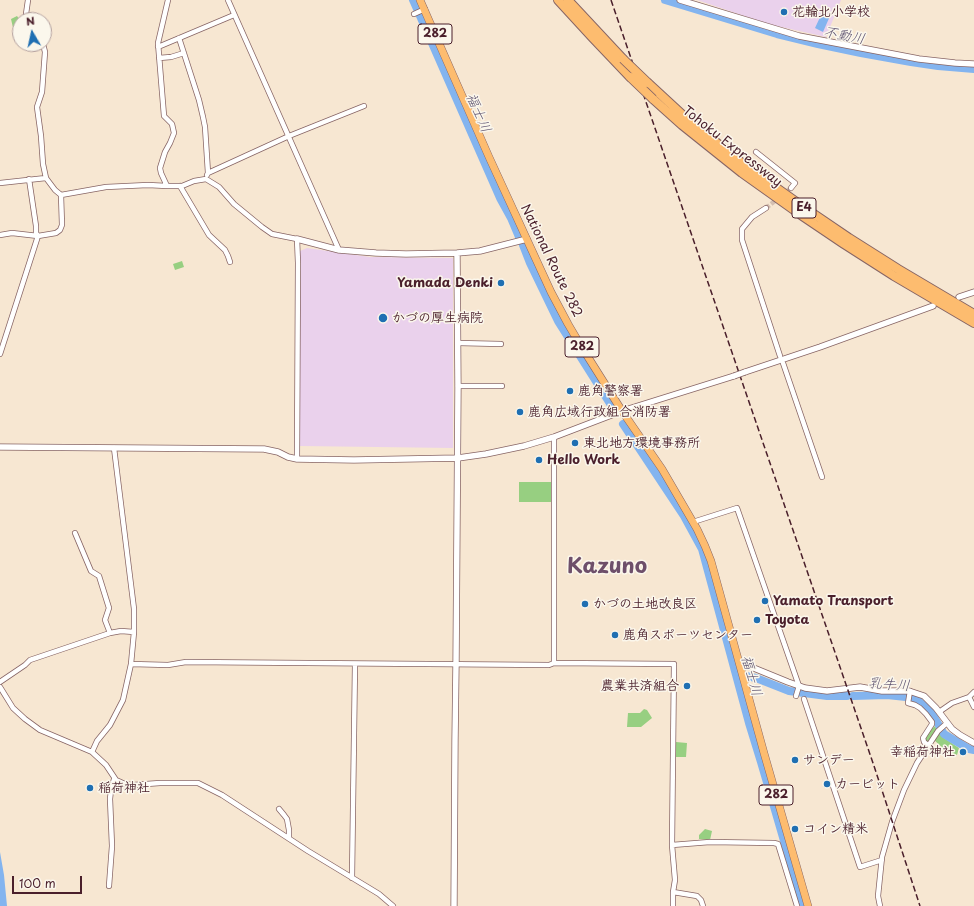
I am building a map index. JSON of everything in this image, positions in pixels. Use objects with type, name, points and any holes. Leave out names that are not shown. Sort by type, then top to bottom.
[{"type":"highway","name":"National Route 282","points":[[420,0],[489,157],[551,292],[568,324],[622,411],[662,470],[706,546],[807,903]]},
{"type":"highway","name":"Tohoku Expressway","points":[[558,0],[630,77],[653,99],[688,130],[742,173],[844,244],[894,276],[974,323]]},
{"type":"highway","name":"Tohoku Expressway","points":[[568,0],[623,59],[648,83],[687,119],[747,167],[849,238],[974,314]]},
{"type":"street","points":[[26,12],[28,0]]},
{"type":"street","points":[[167,186],[160,173],[160,168],[165,152],[174,133],[172,124],[164,116],[158,43],[168,0]]},
{"type":"street","points":[[228,0],[339,250]]},
{"type":"street","points":[[680,0],[799,36],[918,59],[974,64]]},
{"type":"street","points":[[414,14],[424,9]]},
{"type":"street","points":[[158,47],[234,15]]},
{"type":"street","points":[[180,38],[199,100],[205,127],[208,173],[206,179]]},
{"type":"street","points":[[0,235],[12,234],[38,236],[56,232],[60,230],[62,225],[61,195],[46,178],[42,164],[37,107],[42,92],[45,52]]},
{"type":"street","points":[[159,58],[171,57],[184,53]]},
{"type":"street","points":[[208,173],[289,136],[364,106]]},
{"type":"street","points":[[756,152],[795,183],[791,188]]},
{"type":"street","points":[[0,183],[46,178]]},
{"type":"street","points":[[0,354],[38,236],[36,233],[29,179]]},
{"type":"street","points":[[61,195],[106,187],[148,185],[180,186],[206,179],[219,187],[234,204],[262,228],[272,234],[339,250],[399,254],[457,253],[480,251],[527,239]]},
{"type":"street","points":[[180,186],[209,235],[225,250],[230,262]]},
{"type":"street","points":[[766,208],[752,217],[742,229],[742,240],[780,356]]},
{"type":"street","points":[[297,239],[297,459]]},
{"type":"street","points":[[454,906],[454,747],[458,458],[457,253]]},
{"type":"street","points":[[959,297],[974,292]]},
{"type":"street","points":[[0,447],[264,449],[297,459],[357,460],[458,458],[486,454],[524,446],[554,437],[622,411],[820,347],[933,306]]},
{"type":"street","points":[[458,343],[501,344]]},
{"type":"street","points":[[783,363],[822,477]]},
{"type":"street","points":[[458,386],[502,386]]},
{"type":"street","points":[[554,437],[554,663]]},
{"type":"street","points":[[92,752],[97,741],[110,725],[123,700],[131,664],[134,632],[134,609],[114,448]]},
{"type":"street","points":[[693,522],[737,508],[799,687],[796,696]]},
{"type":"street","points":[[75,533],[91,571],[99,576],[109,608],[106,620],[110,633]]},
{"type":"street","points":[[0,682],[30,660],[110,633],[134,632]]},
{"type":"street","points":[[131,664],[168,665],[186,662],[549,665],[554,663],[674,664],[672,845],[675,880],[673,906]]},
{"type":"street","points":[[352,878],[354,664]]},
{"type":"street","points":[[740,665],[799,687],[827,691],[860,687],[882,691],[910,691],[924,696],[952,729],[974,743]]},
{"type":"street","points":[[0,687],[13,708],[25,719],[40,730],[92,752],[106,765],[114,779],[125,784],[134,785],[198,783],[222,795],[379,894],[393,906]]},
{"type":"street","points":[[910,691],[908,702],[920,708],[932,722],[923,738],[924,742],[928,745]]},
{"type":"street","points":[[939,712],[952,703],[970,697],[974,692]]},
{"type":"street","points":[[970,697],[974,707]]},
{"type":"street","points":[[804,699],[860,867],[882,860]]},
{"type":"street","points":[[880,906],[878,896],[882,860],[892,822],[904,790],[917,763],[938,731],[947,724]]},
{"type":"street","points":[[109,886],[112,846],[110,799],[114,779]]},
{"type":"street","points":[[279,809],[287,820],[289,838]]},
{"type":"street","points":[[672,845],[718,842],[778,844],[797,905],[807,903]]},
{"type":"street","points":[[673,892],[697,896],[701,900],[703,906]]},
{"type":"shaded area","name":"花輪北小学校","points":[[697,0],[841,0],[826,37],[768,24]]},
{"type":"shaded area","points":[[307,248],[370,257],[453,258],[453,448],[300,446],[300,251]]},
{"type":"green space","points":[[182,261],[184,267],[175,270],[173,264]]},
{"type":"green space","points":[[519,482],[552,482],[551,502],[519,502]]},
{"type":"green space","points":[[644,709],[647,710],[652,718],[641,727],[627,727],[628,713],[640,713]]},
{"type":"green space","points":[[935,726],[937,730],[927,743],[924,741],[925,737]]},
{"type":"green space","points":[[939,732],[944,738],[959,748],[957,755],[944,749],[934,740]]},
{"type":"green space","points":[[676,742],[687,743],[686,757],[675,757]]},
{"type":"green space","points":[[705,829],[712,831],[710,840],[699,839],[699,835]]},
{"type":"water","points":[[822,13],[830,16],[823,32],[815,28]]},
{"type":"water","points":[[0,852],[4,875],[7,906],[0,906]]},
{"type":"waterway","name":"福士川","points":[[413,0],[500,198],[519,237]]},
{"type":"waterway","name":"不動川","points":[[665,0],[777,34],[818,44],[911,62],[974,69]]},
{"type":"waterway","name":"福士川","points":[[523,245],[558,321],[611,405]]},
{"type":"waterway","name":"福士川","points":[[623,424],[684,516],[702,549],[749,723],[803,906]]},
{"type":"waterway","name":"乳牛川","points":[[737,674],[756,678],[789,691],[827,696],[847,696]]},
{"type":"waterway","name":"乳牛川","points":[[853,696],[887,695],[916,699],[931,712],[944,734],[969,749],[974,750]]},
{"type":"tunnel","points":[[766,208],[791,188]]},
{"type":"railway","points":[[611,0],[874,766],[920,906]]},
{"type":"place","name":"花輪北小学校","points":[[784,12]]},
{"type":"place","name":"Yamada Denki","points":[[501,283]]},
{"type":"place","name":"かづの厚生病院","points":[[383,318]]},
{"type":"place","name":"鹿角警察署","points":[[570,391]]},
{"type":"place","name":"鹿角広域行政組合消防署","points":[[520,412]]},
{"type":"place","name":"東北地方環境事務所","points":[[575,443]]},
{"type":"place","name":"Hello Work","points":[[539,460]]},
{"type":"place","name":"Yamato Transport","points":[[765,601]]},
{"type":"place","name":"かづの土地改良区","points":[[585,604]]},
{"type":"place","name":"Toyota","points":[[757,620]]},
{"type":"place","name":"鹿角スポーツセンター","points":[[615,635]]},
{"type":"place","name":"農業共済組合","points":[[687,686]]},
{"type":"place","name":"幸稲荷神社","points":[[963,752]]},
{"type":"place","name":"サンデー","points":[[795,760]]},
{"type":"place","name":"カービット","points":[[827,784]]},
{"type":"place","name":"稲荷神社","points":[[90,788]]},
{"type":"place","name":"コイン精米","points":[[795,829]]},
{"type":"district","name":"Kazuno","points":[[607,567]]}]
